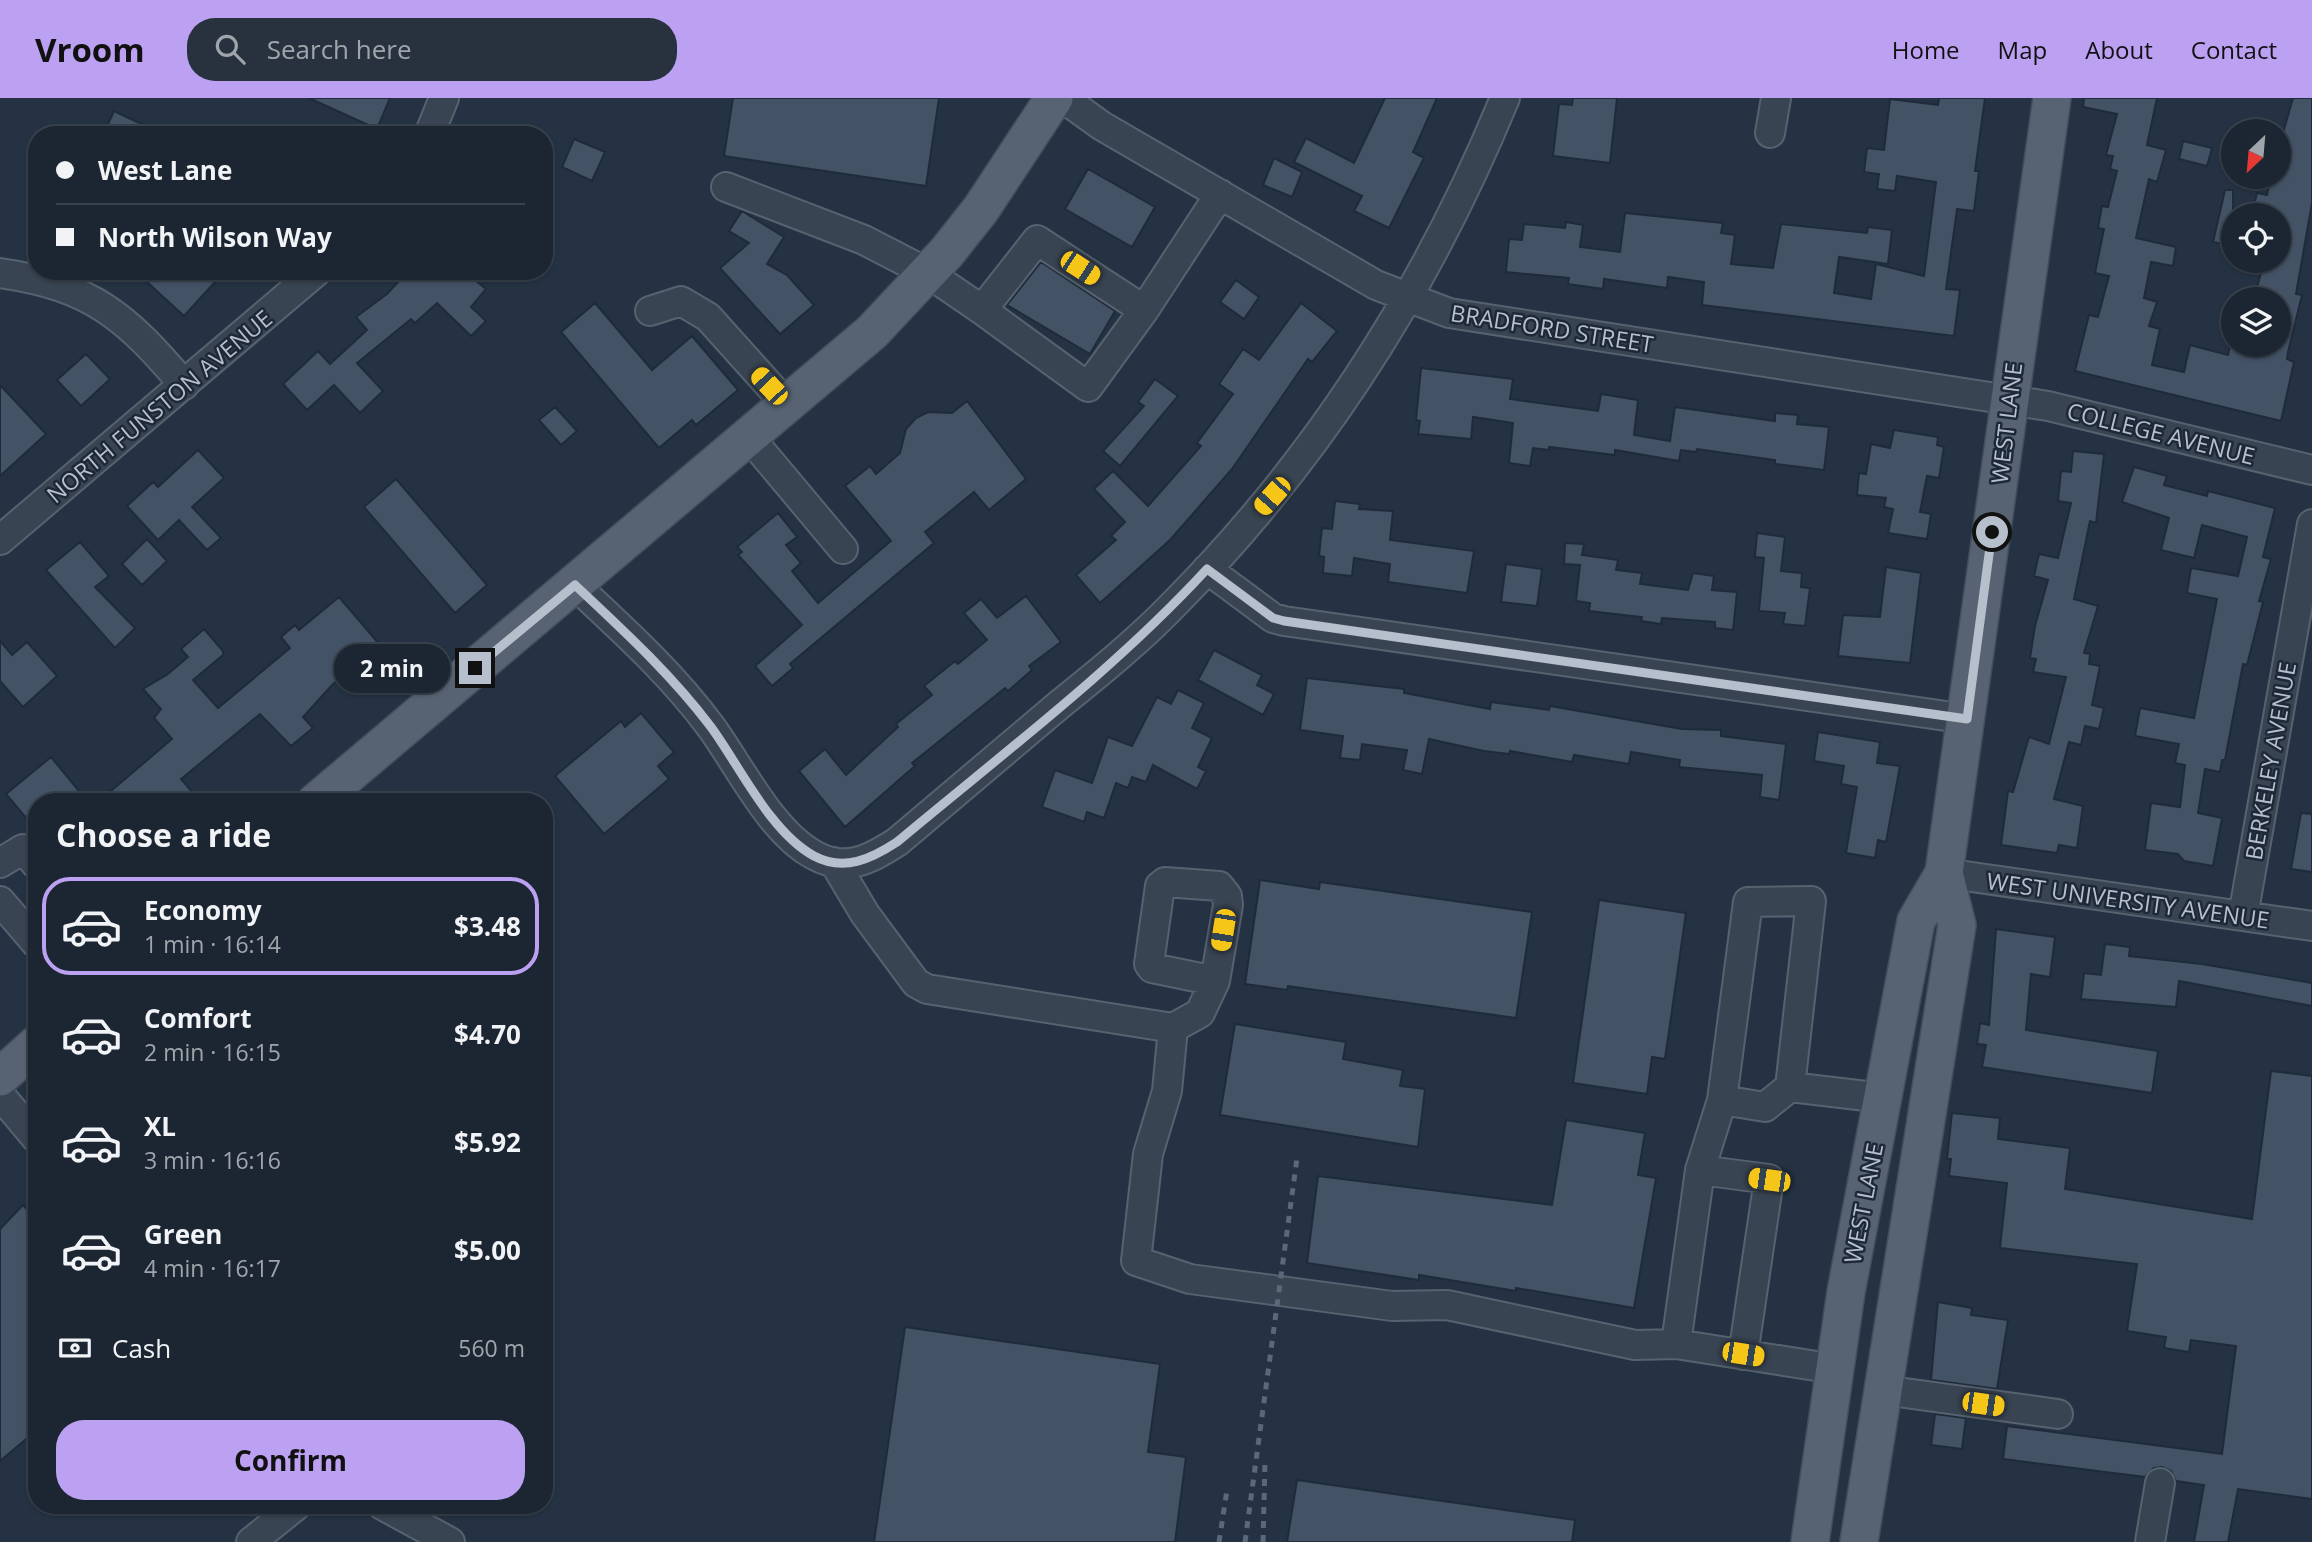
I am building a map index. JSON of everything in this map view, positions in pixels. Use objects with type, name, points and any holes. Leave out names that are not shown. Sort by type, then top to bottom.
[{"type":"main road","points":[[327,793],[750,438],[872,332],[928,274],[981,209],[1054,98]]},
{"type":"main road","name":"WEST LANE","points":[[1810,1542],[1848,1284],[1916,921],[1944,873],[2052,98]]},
{"type":"main road","name":"WEST LANE","points":[[1859,1542],[1957,925],[1944,873]]},
{"type":"main road","points":[[0,1077],[28,1052]]},
{"type":"main road","points":[[1883,1098],[1895,1108],[1899,1130],[1883,1265],[1893,1325]]},
{"type":"main road","points":[[1848,1284],[1864,1328],[1858,1378],[1866,1388],[1883,1391]]},
{"type":"street","points":[[433,126],[444,98]]},
{"type":"street","name":"BRADFORD STREET","points":[[1063,98],[1102,126],[1376,285],[1449,313],[1490,322],[2010,399]]},
{"type":"street","points":[[575,585],[656,660],[712,728],[755,794],[791,837],[812,855],[834,862],[867,861],[897,842],[1105,667],[1178,601],[1272,496],[1340,405],[1432,259],[1505,98]]},
{"type":"street","points":[[1770,133],[1776,98]]},
{"type":"street","points":[[726,187],[864,240],[928,274],[1088,387],[1144,310],[1220,194]]},
{"type":"street","points":[[982,310],[1024,253],[1037,240],[1144,310]]},
{"type":"street","points":[[0,273],[28,279]]},
{"type":"street","points":[[34,280],[53,284],[98,302],[120,317],[153,348],[184,385]]},
{"type":"street","name":"NORTH FUNSTON AVENUE","points":[[0,540],[306,280]]},
{"type":"street","points":[[650,311],[681,300],[708,317],[787,405]]},
{"type":"street","name":"COLLEGE AVENUE","points":[[2010,399],[2048,405],[2312,470]]},
{"type":"street","points":[[750,438],[843,549]]},
{"type":"street","name":"BERKELEY AVENUE","points":[[2243,916],[2312,524]]},
{"type":"street","points":[[1207,569],[1262,610],[1284,621],[1967,719]]},
{"type":"street","points":[[0,863],[23,849],[28,855]]},
{"type":"street","points":[[834,862],[865,914],[916,983],[927,989],[1173,1028],[1200,1013],[1215,981]]},
{"type":"street","name":"WEST UNIVERSITY AVENUE","points":[[1944,873],[2312,926]]},
{"type":"street","points":[[0,901],[28,934]]},
{"type":"street","points":[[1676,1344],[1700,1170],[1722,1100],[1748,902],[1811,901],[1790,1087],[1765,1107],[1722,1100]]},
{"type":"street","points":[[1173,1028],[1167,1091],[1148,1154],[1136,1261],[1190,1279],[1392,1306],[1447,1305],[1634,1345],[1676,1344],[1835,1369]]},
{"type":"street","points":[[1790,1087],[1883,1098]]},
{"type":"street","points":[[0,1095],[28,1128]]},
{"type":"street","points":[[1700,1170],[1769,1180],[1743,1354]]},
{"type":"street","points":[[1883,1391],[2058,1413]]},
{"type":"street","points":[[2150,1542],[2160,1483]]},
{"type":"street","points":[[251,1542],[286,1514]]},
{"type":"street","points":[[399,1514],[450,1542]]},
{"type":"building","points":[[309,98],[390,98],[378,126],[370,126]]},
{"type":"building","points":[[733,98],[939,98],[926,186],[724,156]]},
{"type":"building","points":[[1385,98],[1437,98],[1413,152],[1424,158],[1389,228],[1354,211],[1362,196],[1294,162],[1306,138],[1354,163]]},
{"type":"building","points":[[1573,98],[1617,98],[1610,163],[1553,156],[1559,104],[1572,105]]},
{"type":"building","points":[[1939,98],[1985,98],[1975,171],[1979,171],[1974,211],[1957,209],[1946,289],[1960,290],[1954,336],[1702,305],[1704,282],[1668,277],[1667,288],[1604,279],[1603,289],[1568,284],[1569,278],[1506,272],[1509,239],[1522,240],[1524,224],[1565,228],[1566,222],[1583,225],[1580,247],[1620,252],[1625,213],[1723,223],[1721,233],[1735,235],[1731,264],[1773,268],[1781,224],[1867,233],[1868,227],[1892,230],[1888,264],[1839,257],[1834,293],[1871,299],[1876,264],[1924,276],[1936,182],[1897,176],[1895,191],[1877,189],[1879,174],[1864,172],[1867,148],[1884,150],[1890,99],[1938,105]]},
{"type":"building","points":[[2084,98],[2157,98],[2147,145],[2166,150],[2157,182],[2149,179],[2136,238],[2176,247],[2173,266],[2151,262],[2144,298],[2157,302],[2149,326],[2160,329],[2152,365],[2184,372],[2190,345],[2221,353],[2221,357],[2287,357],[2294,362],[2281,421],[2075,371],[2089,315],[2098,317],[2109,276],[2095,273],[2104,229],[2098,228],[2102,206],[2108,207],[2117,171],[2110,169],[2113,156],[2106,155],[2117,114],[2083,107]]},
{"type":"building","points":[[2293,98],[2312,98],[2312,203],[2296,294],[2302,295],[2291,340],[2291,287],[2257,287],[2261,273],[2291,273],[2291,203],[2254,203],[2257,193],[2267,195],[2268,189],[2291,189],[2291,119],[2287,119]]},
{"type":"building","points":[[114,111],[146,126],[107,126]]},
{"type":"building","points":[[574,139],[605,152],[592,181],[562,167]]},
{"type":"building","points":[[2183,141],[2212,148],[2207,166],[2179,159]]},
{"type":"building","points":[[1274,158],[1302,172],[1292,197],[1263,185]]},
{"type":"building","points":[[1088,169],[1155,207],[1132,247],[1065,209]]},
{"type":"building","points":[[2225,190],[2233,190],[2233,203],[2222,203]]},
{"type":"building","points":[[2221,207],[2221,244],[2213,242]]},
{"type":"building","points":[[742,211],[784,237],[767,264],[787,275],[814,305],[780,334],[720,268],[749,243],[729,231]]},
{"type":"building","points":[[1041,262],[1115,311],[1090,354],[1007,305]]},
{"type":"building","points":[[145,280],[217,280],[184,316]]},
{"type":"building","points":[[400,280],[475,280],[486,289],[471,307],[486,321],[471,336],[437,303],[415,323],[411,319],[357,363],[383,391],[360,413],[334,385],[307,410],[283,384],[318,351],[330,364],[367,330],[356,317],[387,294]]},
{"type":"building","points":[[1236,280],[1259,297],[1244,319],[1220,302]]},
{"type":"building","points":[[595,303],[652,370],[692,336],[738,390],[696,425],[692,420],[659,448],[561,332]]},
{"type":"building","points":[[1301,303],[1337,331],[1312,362],[1308,359],[1232,469],[1170,540],[1100,603],[1076,575],[1116,540],[1111,536],[1125,522],[1094,489],[1113,471],[1148,506],[1201,446],[1197,443],[1233,394],[1219,384],[1243,349],[1259,360]]},
{"type":"building","points":[[86,354],[110,379],[81,406],[57,380]]},
{"type":"building","points":[[1421,368],[1513,379],[1510,399],[1598,411],[1601,394],[1638,400],[1634,435],[1670,441],[1675,407],[1775,421],[1775,413],[1798,415],[1797,424],[1829,427],[1824,470],[1697,449],[1696,452],[1681,450],[1679,461],[1615,450],[1615,455],[1549,447],[1549,450],[1533,448],[1530,466],[1509,463],[1513,423],[1473,417],[1471,439],[1418,434],[1420,421],[1416,420]]},
{"type":"building","points":[[1155,379],[1178,396],[1120,466],[1103,451],[1144,406],[1138,402]]},
{"type":"building","points":[[0,385],[46,434],[0,476]]},
{"type":"building","points":[[967,401],[1026,479],[989,510],[974,492],[925,532],[934,543],[790,664],[793,668],[772,686],[755,666],[802,625],[738,555],[742,552],[737,547],[778,513],[797,537],[786,545],[801,563],[792,571],[818,603],[891,541],[845,486],[870,466],[876,474],[900,453],[906,429],[916,418],[928,412],[952,413]]},
{"type":"building","points":[[555,407],[577,431],[561,445],[539,420]]},
{"type":"building","points":[[1894,430],[1938,437],[1937,445],[1944,447],[1939,478],[1927,476],[1920,512],[1931,514],[1927,539],[1888,533],[1893,509],[1884,507],[1886,498],[1857,495],[1859,473],[1866,474],[1871,444],[1890,448]]},
{"type":"building","points":[[198,450],[224,478],[192,507],[221,538],[207,550],[179,520],[158,540],[127,506],[153,482],[158,487]]},
{"type":"building","points":[[2073,451],[2104,454],[2096,523],[2090,521],[2074,599],[2098,606],[2084,653],[2090,654],[2089,664],[2100,666],[2092,705],[2104,708],[2099,729],[2085,726],[2081,745],[2069,742],[2054,799],[2083,806],[2077,848],[2059,845],[2057,853],[2001,845],[2008,791],[2013,792],[2029,737],[2049,744],[2066,677],[2033,672],[2036,659],[2030,658],[2035,626],[2048,580],[2034,576],[2039,554],[2058,558],[2071,503],[2058,501],[2061,471],[2071,472]]},
{"type":"building","points":[[2134,467],[2167,476],[2164,485],[2207,496],[2208,491],[2275,508],[2263,557],[2271,559],[2259,601],[2263,602],[2247,665],[2243,664],[2225,760],[2222,760],[2220,772],[2205,769],[2198,813],[2222,818],[2213,866],[2184,861],[2178,854],[2145,850],[2151,803],[2180,807],[2185,765],[2175,763],[2179,744],[2135,736],[2140,708],[2194,718],[2217,599],[2187,593],[2191,568],[2238,576],[2247,537],[2202,525],[2194,558],[2161,550],[2169,518],[2122,502]]},
{"type":"building","points":[[396,479],[487,585],[455,613],[364,507]]},
{"type":"building","points":[[1335,501],[1360,504],[1359,509],[1393,511],[1390,540],[1474,551],[1467,593],[1388,582],[1390,564],[1354,558],[1352,576],[1323,573],[1324,557],[1319,556],[1322,528],[1332,529]]},
{"type":"building","points":[[1757,533],[1785,537],[1781,571],[1802,573],[1801,587],[1810,588],[1805,626],[1783,624],[1785,613],[1759,611],[1764,558],[1755,557]]},
{"type":"building","points":[[147,539],[167,561],[142,585],[122,564]]},
{"type":"building","points":[[80,542],[109,576],[95,587],[135,628],[115,648],[46,570]]},
{"type":"building","points":[[1565,543],[1584,544],[1582,555],[1618,560],[1616,570],[1642,573],[1640,584],[1688,590],[1693,573],[1714,576],[1712,590],[1737,592],[1733,630],[1715,628],[1715,622],[1662,618],[1661,624],[1641,621],[1642,617],[1589,611],[1590,603],[1576,601],[1580,565],[1564,564]]},
{"type":"building","points":[[1506,564],[1542,569],[1537,606],[1501,602]]},
{"type":"building","points":[[1886,567],[1921,573],[1910,663],[1838,656],[1843,615],[1880,617]]},
{"type":"building","points":[[1026,596],[1061,642],[1029,666],[1032,670],[1008,691],[1005,688],[912,763],[915,766],[845,827],[799,771],[825,749],[846,775],[898,727],[896,724],[932,695],[924,686],[955,661],[958,664],[987,640],[964,613],[981,599],[997,618]]},
{"type":"building","points":[[339,597],[380,645],[332,685],[303,717],[313,728],[291,746],[260,714],[181,779],[193,793],[109,793],[172,739],[154,718],[161,709],[143,689],[168,674],[188,657],[181,649],[204,629],[223,651],[223,655],[193,680],[218,708],[290,648],[281,637],[295,625],[299,630]]},
{"type":"building","points":[[0,641],[12,655],[27,642],[57,676],[23,707],[0,681]]},
{"type":"building","points":[[1214,650],[1262,675],[1257,685],[1274,694],[1263,715],[1198,680]]},
{"type":"building","points":[[1307,678],[1404,689],[1404,693],[1490,709],[1491,702],[1549,710],[1550,706],[1682,729],[1721,730],[1721,736],[1786,744],[1779,800],[1760,797],[1762,775],[1679,767],[1680,760],[1631,752],[1629,764],[1574,755],[1572,762],[1510,751],[1509,754],[1484,751],[1429,739],[1422,774],[1403,770],[1407,750],[1362,744],[1360,760],[1340,758],[1343,736],[1300,730]]},
{"type":"building","points":[[1178,690],[1204,703],[1192,728],[1212,738],[1198,767],[1206,771],[1197,789],[1153,765],[1146,782],[1132,777],[1128,788],[1116,783],[1104,818],[1087,812],[1084,822],[1042,807],[1055,770],[1092,783],[1108,737],[1132,746],[1157,697],[1171,704]]},
{"type":"building","points":[[641,713],[674,752],[658,766],[669,779],[604,834],[555,776],[621,721],[625,727]]},
{"type":"building","points":[[1818,732],[1880,742],[1877,763],[1900,766],[1886,842],[1878,840],[1875,858],[1846,853],[1857,787],[1841,784],[1844,766],[1814,761]]},
{"type":"building","points":[[51,757],[81,793],[28,793],[28,820],[6,794]]},
{"type":"building","points":[[2301,813],[2312,814],[2312,872],[2291,869]]},
{"type":"building","points":[[1260,880],[1319,889],[1320,882],[1532,912],[1516,1018],[1288,986],[1287,990],[1245,984]]},
{"type":"building","points":[[1599,900],[1686,913],[1665,1059],[1652,1057],[1647,1094],[1573,1083]]},
{"type":"building","points":[[1996,929],[2055,937],[2050,977],[2031,974],[2026,1030],[2158,1051],[2152,1093],[1982,1067],[1986,1045],[1977,1044],[1980,1023],[1989,1025]]},
{"type":"building","points":[[2105,944],[2130,947],[2129,956],[2202,964],[2312,983],[2312,1006],[2179,981],[2176,1007],[2081,999],[2084,973],[2101,975]]},
{"type":"building","points":[[1235,1024],[1346,1042],[1343,1059],[1403,1070],[1400,1086],[1425,1089],[1418,1147],[1220,1115]]},
{"type":"building","points":[[2271,1071],[2312,1076],[2312,1499],[2238,1489],[2228,1542],[2194,1542],[2204,1485],[2176,1481],[2171,1471],[2162,1467],[2154,1468],[2145,1477],[2003,1459],[2007,1426],[2222,1454],[2236,1346],[2191,1340],[2189,1352],[2164,1348],[2166,1337],[2127,1331],[2137,1264],[2000,1248],[2007,1183],[1949,1176],[1951,1159],[1947,1159],[1952,1113],[2000,1118],[1998,1139],[2070,1148],[2065,1189],[2252,1219]]},
{"type":"building","points":[[1566,1120],[1645,1133],[1638,1175],[1656,1178],[1634,1308],[1516,1288],[1516,1291],[1419,1275],[1419,1280],[1307,1263],[1318,1176],[1552,1205]]},
{"type":"building","points":[[23,1205],[28,1211],[28,1438],[0,1461],[0,1229]]},
{"type":"building","points":[[1938,1302],[1972,1308],[1971,1315],[2008,1320],[1997,1389],[1931,1380]]},
{"type":"building","points":[[905,1327],[1160,1364],[1148,1452],[1186,1457],[1175,1542],[874,1542]]},
{"type":"building","points":[[1935,1414],[1966,1418],[1962,1449],[1931,1445]]},
{"type":"building","points":[[1297,1480],[1575,1520],[1572,1542],[1287,1542]]},
{"type":"railway","points":[[1245,1542],[1297,1158]]},
{"type":"railway","points":[[1263,1542],[1265,1462]]},
{"type":"railway","points":[[1219,1542],[1227,1490]]},
{"type":"route","points":[[475,668],[575,585],[656,660],[712,728],[732,763],[791,837],[812,855],[826,861],[867,861],[897,842],[1105,667],[1178,601],[1207,569],[1250,603],[1273,618],[1284,621],[1967,719],[1992,532]]}]
